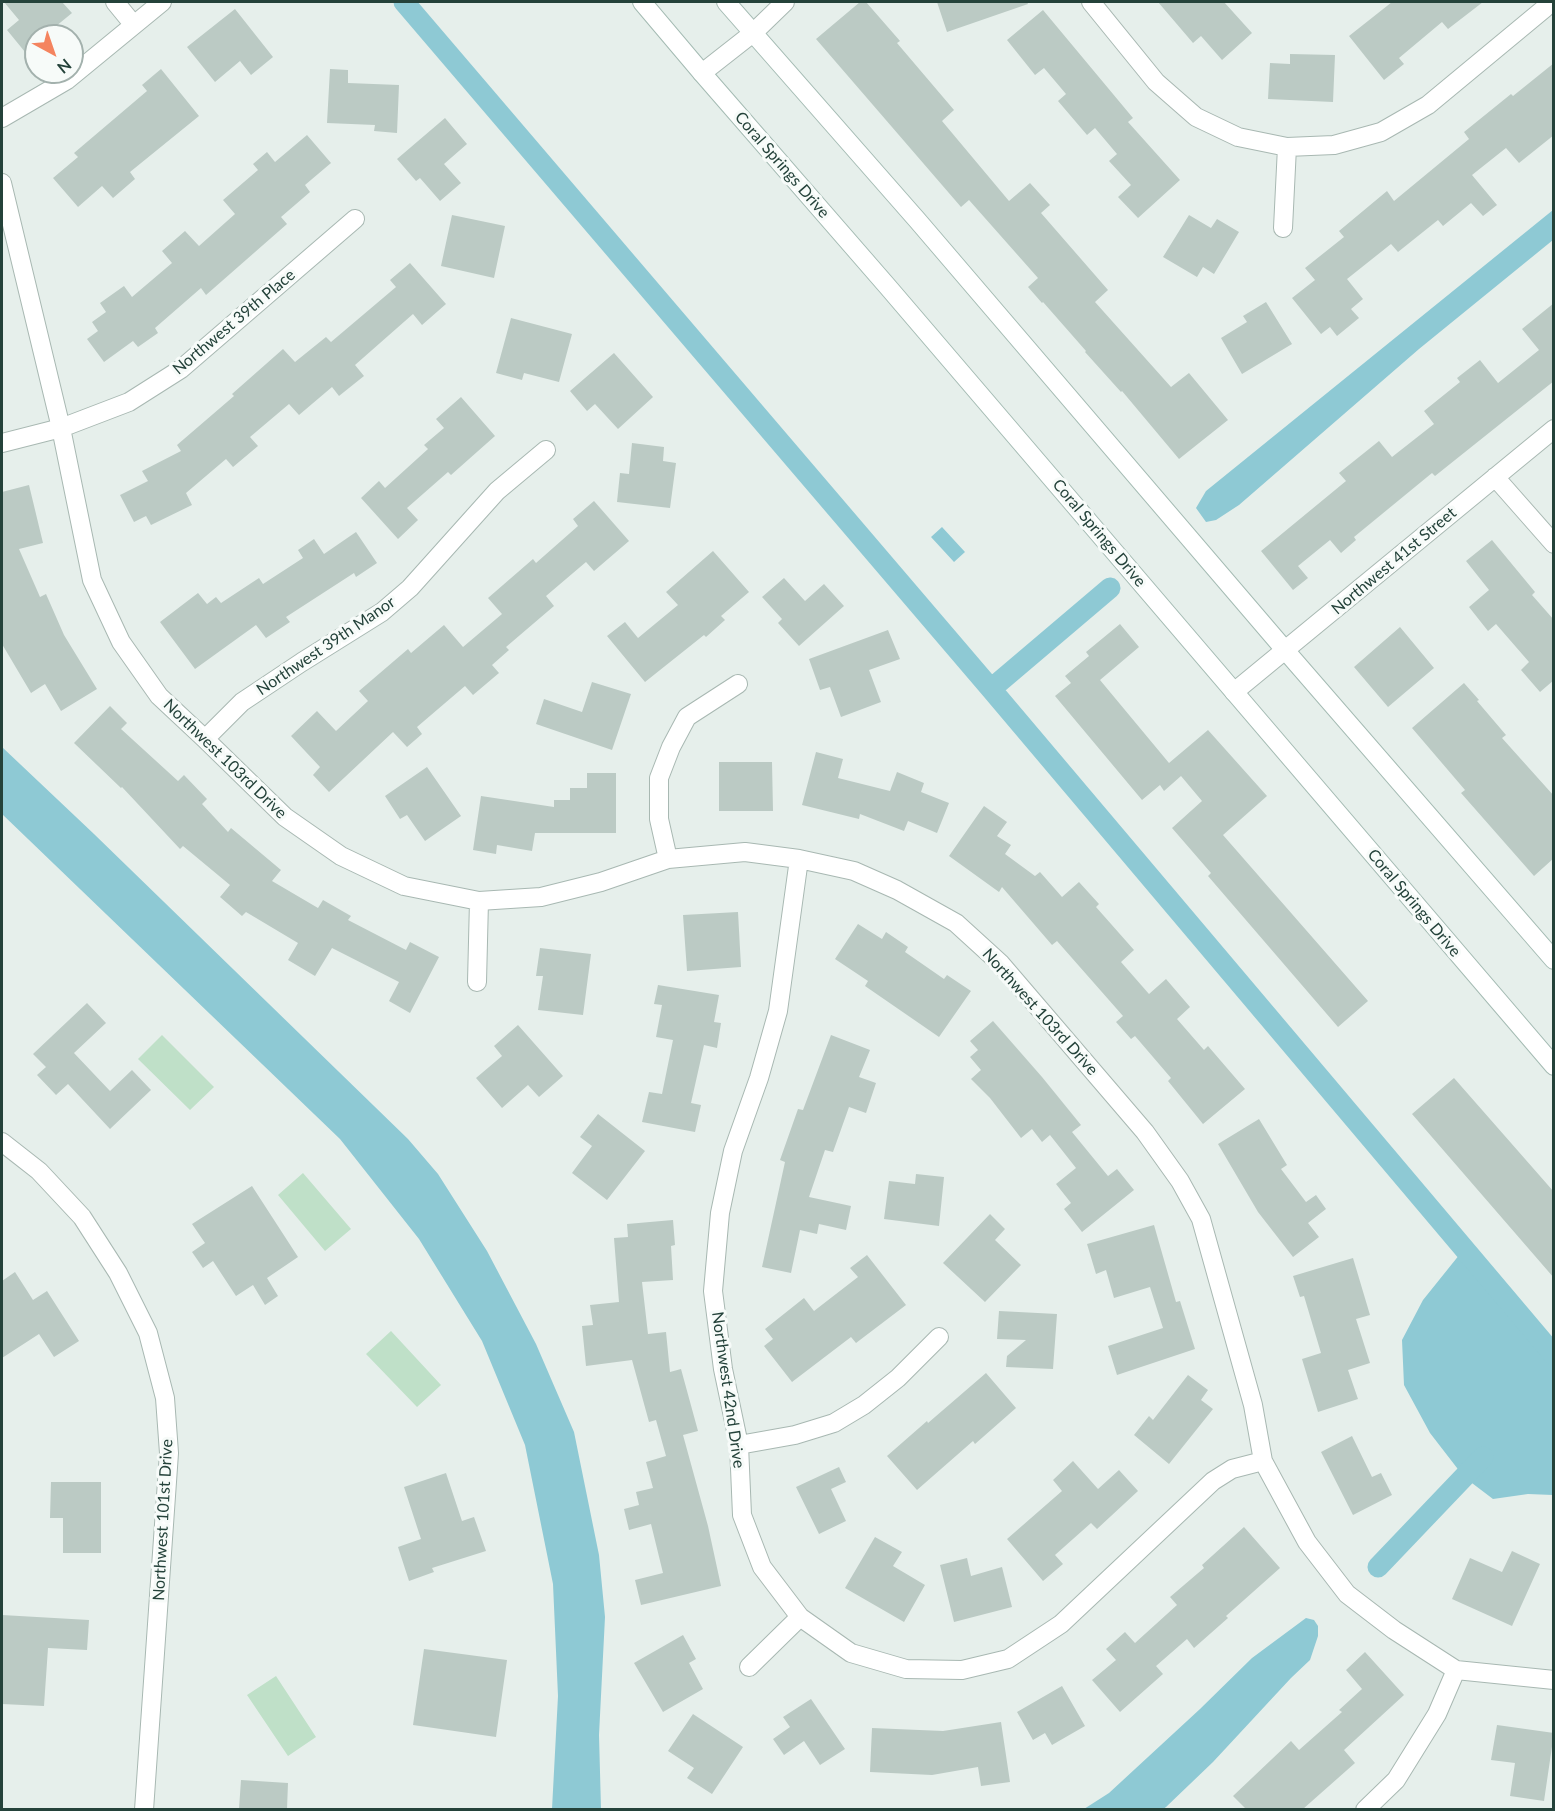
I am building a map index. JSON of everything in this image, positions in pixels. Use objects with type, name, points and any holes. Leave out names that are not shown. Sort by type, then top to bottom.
[{"type":"street","points":[[115,2],[133,24]]},
{"type":"street","points":[[2,118],[67,80],[162,2]]},
{"type":"street","name":"Coral Springs Drive","points":[[642,2],[888,286],[1554,1066]]},
{"type":"street","points":[[726,2],[918,221],[1554,960]]},
{"type":"street","points":[[702,73],[753,33],[785,2]]},
{"type":"street","points":[[1091,2],[1156,82],[1196,117],[1238,137],[1287,147],[1334,145],[1382,132],[1428,105],[1550,2]]},
{"type":"street","points":[[1283,228],[1287,147]]},
{"type":"street","name":"Northwest 103rd Drive","points":[[2,183],[61,428],[93,580],[120,642],[159,696],[285,817],[341,856],[404,885],[479,901],[541,897],[601,882],[668,859],[746,852],[799,859],[854,871],[897,890],[956,923],[1001,964],[1145,1132],[1180,1181],[1201,1219],[1253,1405],[1263,1461],[1307,1542],[1347,1594],[1394,1630],[1456,1670],[1554,1680]]},
{"type":"street","name":"Northwest 39th Place","points":[[2,443],[61,428],[129,402],[181,369],[356,219]]},
{"type":"street","name":"Northwest 41st Street","points":[[1234,692],[1554,429]]},
{"type":"street","name":"Northwest 39th Manor","points":[[205,739],[242,702],[382,612],[403,594],[497,491],[546,450]]},
{"type":"street","points":[[1495,477],[1554,544]]},
{"type":"street","points":[[668,859],[659,819],[659,778],[671,747],[687,717],[738,684]]},
{"type":"street","name":"Northwest 42nd Drive","points":[[799,859],[778,1011],[759,1078],[734,1151],[720,1214],[713,1292],[723,1369],[739,1445],[742,1515],[762,1567],[800,1617],[851,1653],[906,1669],[962,1670],[1008,1659],[1061,1624],[1213,1481],[1232,1469],[1263,1461]]},
{"type":"street","points":[[477,981],[479,901]]},
{"type":"street","name":"Northwest 101st Drive","points":[[2,1142],[39,1171],[82,1217],[118,1273],[148,1333],[165,1398],[169,1453],[144,1809]]},
{"type":"street","points":[[739,1445],[795,1435],[834,1423],[864,1405],[898,1378],[939,1337]]},
{"type":"street","points":[[749,1667],[800,1617]]},
{"type":"street","points":[[1365,1809],[1395,1780],[1437,1714],[1456,1670]]},
{"type":"green space","points":[[162,1035],[214,1087],[190,1110],[138,1059]]},
{"type":"green space","points":[[303,1173],[351,1229],[325,1251],[278,1195]]},
{"type":"green space","points":[[391,1331],[441,1385],[417,1407],[366,1354]]},
{"type":"green space","points":[[276,1676],[316,1737],[288,1756],[247,1695]]},
{"type":"water","points":[[1553,210],[1553,240],[1419,349],[1239,505],[1216,520],[1206,522],[1196,508],[1206,491]]},
{"type":"water","points":[[942,527],[965,552],[954,562],[931,537]]},
{"type":"water","points":[[2,747],[408,1139],[438,1174],[487,1251],[536,1344],[574,1432],[599,1555],[605,1617],[599,1735],[601,1809],[552,1809],[558,1696],[553,1584],[525,1445],[482,1341],[419,1239],[340,1139],[2,814]]},
{"type":"water","points":[[1464,1249],[1553,1355],[1553,1495],[1528,1494],[1493,1499],[1464,1477],[1430,1433],[1404,1385],[1402,1340],[1423,1300]]},
{"type":"water","points":[[1306,1618],[1314,1620],[1318,1626],[1318,1636],[1310,1660],[1213,1762],[1166,1807],[1162,1810],[1084,1809],[1109,1793],[1252,1658]]},
{"type":"building","points":[[4,2],[62,2],[72,13],[59,24],[24,24],[24,51],[7,30],[19,20]]},
{"type":"building","points":[[860,2],[866,2],[900,41],[897,43],[954,110],[942,121],[1009,201],[1030,183],[1050,205],[1041,213],[1108,290],[1095,302],[1171,387],[1189,373],[1228,420],[1179,459],[1122,391],[1028,287],[1038,278],[969,200],[961,207],[816,39]]},
{"type":"building","points":[[937,2],[1027,2],[1028,4],[947,32]]},
{"type":"building","points":[[1158,2],[1224,2],[1252,33],[1222,60],[1201,36],[1193,43]]},
{"type":"building","points":[[1392,2],[1483,2],[1448,29],[1442,22],[1399,58],[1404,64],[1384,80],[1349,36]]},
{"type":"building","points":[[235,9],[273,57],[251,75],[240,61],[215,82],[187,47]]},
{"type":"building","points":[[1043,10],[1133,118],[1128,122],[1180,180],[1138,218],[1118,197],[1131,185],[1109,161],[1117,154],[1095,128],[1087,135],[1058,101],[1066,94],[1044,68],[1035,75],[1007,40]]},
{"type":"building","points":[[1290,54],[1335,55],[1333,102],[1268,99],[1270,63],[1290,64]]},
{"type":"building","points":[[1554,63],[1554,135],[1519,163],[1506,148],[1472,175],[1497,205],[1483,216],[1471,203],[1443,226],[1438,220],[1398,252],[1391,244],[1347,279],[1363,299],[1351,309],[1359,318],[1337,336],[1330,327],[1321,334],[1292,298],[1315,280],[1305,268],[1344,237],[1339,231],[1387,191],[1394,201],[1469,139],[1464,132]]},
{"type":"building","points":[[161,69],[199,116],[130,172],[135,179],[113,198],[102,186],[78,207],[53,178],[78,157],[74,153],[147,91],[142,85]]},
{"type":"building","points":[[330,69],[348,70],[348,83],[399,85],[397,133],[374,131],[375,125],[327,123]]},
{"type":"building","points":[[445,118],[467,144],[444,164],[461,183],[440,201],[420,178],[416,181],[397,159]]},
{"type":"building","points":[[307,135],[331,163],[305,185],[310,192],[281,217],[287,224],[206,295],[201,288],[155,328],[158,333],[138,347],[133,341],[104,362],[87,339],[98,331],[92,322],[106,312],[100,303],[124,286],[132,297],[172,263],[162,251],[185,231],[199,246],[235,214],[223,200],[258,170],[253,164],[267,152],[275,162]]},
{"type":"building","points":[[452,215],[505,226],[494,278],[441,266]]},
{"type":"building","points":[[1189,215],[1211,228],[1217,219],[1239,232],[1214,274],[1203,267],[1197,277],[1163,257]]},
{"type":"building","points":[[410,263],[446,304],[422,325],[413,314],[355,365],[364,376],[339,396],[332,387],[299,415],[289,404],[250,437],[258,446],[233,467],[226,459],[186,493],[192,505],[151,525],[146,516],[134,522],[120,495],[148,481],[142,471],[181,451],[177,445],[234,396],[232,394],[283,349],[295,362],[326,337],[331,342],[396,287],[390,280]]},
{"type":"building","points":[[1266,302],[1292,344],[1242,374],[1221,338],[1247,322],[1243,316]]},
{"type":"building","points":[[1554,303],[1554,381],[1435,476],[1432,473],[1354,537],[1356,540],[1341,553],[1330,540],[1298,566],[1308,578],[1293,590],[1261,551],[1346,481],[1339,473],[1379,441],[1392,457],[1434,424],[1424,411],[1460,382],[1457,378],[1480,360],[1498,383],[1539,350],[1522,329]]},
{"type":"building","points":[[511,318],[572,334],[559,382],[524,373],[522,380],[496,373]]},
{"type":"building","points":[[614,353],[653,397],[618,429],[595,404],[587,411],[570,391]]},
{"type":"building","points":[[461,397],[495,436],[451,475],[448,472],[407,508],[418,520],[398,539],[361,498],[379,481],[385,488],[428,449],[424,445],[444,428],[436,419]]},
{"type":"building","points":[[632,443],[664,447],[663,461],[676,463],[670,508],[617,502],[620,473],[629,474]]},
{"type":"building","points":[[29,485],[43,543],[19,549],[40,597],[46,594],[64,635],[97,689],[61,711],[45,684],[31,693],[2,644],[2,492]]},
{"type":"building","points":[[594,501],[629,541],[594,571],[586,562],[546,596],[554,606],[506,647],[509,650],[492,665],[499,673],[473,695],[465,686],[417,727],[422,734],[407,747],[393,732],[329,792],[313,775],[320,767],[291,736],[317,711],[336,731],[368,701],[359,691],[408,649],[411,653],[444,625],[463,647],[502,614],[488,598],[533,559],[536,563],[578,526],[573,519]]},
{"type":"building","points":[[356,532],[377,563],[356,577],[354,573],[286,617],[290,622],[266,638],[256,625],[195,669],[160,622],[198,593],[207,604],[216,597],[221,603],[259,578],[263,584],[303,558],[298,550],[314,539],[324,554]]},
{"type":"building","points":[[1492,540],[1535,592],[1532,595],[1554,620],[1554,680],[1540,692],[1521,670],[1529,662],[1496,624],[1488,631],[1469,607],[1489,590],[1466,561]]},
{"type":"building","points":[[713,551],[749,592],[721,616],[725,620],[706,637],[704,635],[645,682],[607,636],[625,622],[638,638],[678,605],[666,592]]},
{"type":"building","points":[[784,578],[805,601],[824,584],[844,606],[799,646],[778,623],[782,619],[762,597]]},
{"type":"building","points":[[1120,624],[1139,647],[1100,680],[1169,763],[1208,730],[1267,796],[1223,835],[1368,1001],[1338,1027],[1208,876],[1211,873],[1172,828],[1202,801],[1181,776],[1164,791],[1160,785],[1142,800],[1055,696],[1071,683],[1065,676],[1089,656],[1086,652]]},
{"type":"building","points":[[1400,627],[1434,668],[1388,707],[1354,667]]},
{"type":"building","points":[[888,630],[900,659],[869,670],[881,702],[841,717],[830,687],[820,690],[809,659]]},
{"type":"building","points":[[592,682],[631,694],[612,750],[536,724],[544,699],[582,712]]},
{"type":"building","points":[[1464,683],[1506,735],[1502,738],[1554,796],[1554,858],[1534,876],[1461,793],[1465,790],[1412,728]]},
{"type":"building","points":[[110,706],[127,723],[121,729],[178,781],[184,775],[207,799],[202,804],[228,832],[231,828],[281,870],[272,881],[318,908],[323,900],[351,916],[348,920],[406,950],[410,942],[439,957],[410,1013],[389,1001],[399,982],[332,948],[315,976],[288,960],[298,943],[246,912],[242,916],[220,897],[230,885],[183,846],[180,849],[122,787],[74,743]]},
{"type":"building","points":[[816,752],[843,759],[838,778],[890,791],[897,772],[924,783],[921,792],[949,803],[937,833],[908,821],[904,831],[860,814],[859,819],[802,805]]},
{"type":"building","points":[[719,762],[772,762],[773,811],[719,811]]},
{"type":"building","points":[[427,767],[461,816],[425,841],[407,815],[400,819],[385,796]]},
{"type":"building","points":[[587,773],[616,773],[616,833],[535,833],[532,851],[497,845],[496,854],[473,850],[481,796],[554,807],[554,800],[570,800],[570,788],[587,788]]},
{"type":"building","points":[[984,806],[1007,822],[997,836],[1011,845],[1005,854],[1035,876],[1040,872],[1062,897],[1079,882],[1099,904],[1096,907],[1134,950],[1121,962],[1149,994],[1166,979],[1190,1007],[1177,1019],[1204,1050],[1208,1046],[1245,1089],[1203,1124],[1168,1081],[1171,1078],[1135,1036],[1131,1039],[1116,1022],[1123,1016],[1057,941],[1052,945],[1002,887],[999,892],[949,856]]},
{"type":"building","points":[[738,912],[741,967],[687,971],[683,915]]},
{"type":"building","points":[[858,924],[882,939],[886,932],[908,947],[905,952],[944,979],[947,975],[971,991],[939,1037],[865,986],[868,981],[835,959]]},
{"type":"building","points":[[540,948],[591,954],[583,1015],[538,1010],[543,976],[536,976]]},
{"type":"building","points":[[658,985],[719,995],[714,1022],[721,1023],[717,1048],[704,1045],[691,1103],[701,1105],[695,1132],[642,1122],[649,1092],[662,1094],[673,1040],[656,1037],[662,1005],[654,1004]]},
{"type":"building","points":[[87,1003],[106,1023],[74,1053],[110,1091],[132,1070],[151,1090],[110,1129],[68,1084],[56,1095],[37,1075],[46,1067],[33,1054]]},
{"type":"building","points":[[993,1021],[1081,1125],[1072,1132],[1108,1176],[1117,1169],[1134,1190],[1082,1232],[1064,1209],[1071,1203],[1056,1184],[1076,1168],[1050,1135],[1042,1142],[1032,1129],[1021,1138],[990,1098],[971,1079],[981,1070],[970,1057],[978,1050],[970,1041]]},
{"type":"building","points":[[518,1025],[563,1076],[539,1097],[528,1085],[502,1108],[476,1078],[502,1056],[494,1046]]},
{"type":"building","points":[[831,1035],[870,1050],[859,1077],[876,1083],[866,1113],[849,1107],[833,1152],[825,1150],[809,1197],[851,1206],[846,1230],[819,1224],[817,1234],[800,1230],[791,1273],[762,1267],[785,1162],[780,1160],[798,1109],[803,1110]]},
{"type":"building","points":[[1454,1078],[1554,1192],[1554,1278],[1412,1114]]},
{"type":"building","points":[[598,1114],[645,1151],[607,1200],[572,1173],[592,1146],[580,1137]]},
{"type":"building","points":[[1259,1119],[1287,1165],[1281,1169],[1306,1202],[1316,1195],[1326,1209],[1308,1223],[1319,1237],[1293,1257],[1258,1212],[1218,1144]]},
{"type":"building","points":[[916,1174],[944,1177],[939,1226],[884,1219],[889,1181],[915,1184]]},
{"type":"building","points":[[252,1186],[298,1257],[267,1278],[278,1296],[265,1305],[253,1285],[236,1296],[213,1261],[203,1268],[192,1252],[205,1243],[192,1224]]},
{"type":"building","points":[[990,1214],[1005,1229],[995,1240],[1021,1265],[985,1302],[943,1263]]},
{"type":"building","points":[[673,1220],[675,1245],[671,1246],[673,1280],[642,1282],[648,1334],[666,1332],[670,1372],[681,1369],[698,1431],[683,1435],[708,1526],[721,1586],[641,1605],[635,1580],[663,1573],[651,1524],[629,1530],[624,1509],[639,1505],[636,1492],[653,1488],[646,1462],[666,1456],[656,1420],[649,1422],[632,1360],[586,1366],[582,1326],[593,1325],[590,1305],[619,1302],[614,1238],[628,1237],[627,1224]]},
{"type":"building","points":[[1154,1225],[1176,1302],[1180,1301],[1195,1349],[1117,1375],[1108,1346],[1163,1328],[1150,1287],[1114,1298],[1106,1270],[1096,1274],[1087,1244]]},
{"type":"building","points":[[867,1255],[906,1305],[856,1343],[851,1337],[792,1382],[764,1346],[773,1339],[765,1329],[804,1298],[814,1311],[858,1277],[850,1268]]},
{"type":"building","points":[[1353,1258],[1370,1315],[1356,1319],[1370,1363],[1348,1370],[1358,1399],[1318,1412],[1302,1359],[1321,1353],[1304,1296],[1300,1297],[1293,1276]]},
{"type":"building","points":[[15,1272],[33,1300],[47,1291],[79,1341],[54,1357],[39,1334],[2,1358],[2,1281]]},
{"type":"building","points":[[999,1311],[1057,1314],[1053,1369],[1006,1367],[1007,1356],[1026,1340],[997,1339]]},
{"type":"building","points":[[986,1373],[1016,1408],[975,1444],[973,1441],[917,1490],[887,1456]]},
{"type":"building","points":[[1188,1375],[1208,1390],[1201,1400],[1213,1409],[1169,1464],[1134,1435],[1149,1416],[1153,1420]]},
{"type":"building","points":[[1352,1436],[1372,1477],[1381,1473],[1392,1495],[1353,1515],[1321,1452]]},
{"type":"building","points":[[1073,1461],[1098,1489],[1119,1470],[1138,1491],[1097,1529],[1091,1523],[1055,1555],[1063,1564],[1043,1581],[1007,1539],[1062,1491],[1053,1480]]},
{"type":"building","points":[[839,1467],[846,1482],[831,1489],[846,1521],[819,1534],[796,1487]]},
{"type":"building","points":[[446,1473],[462,1521],[474,1517],[486,1551],[432,1568],[434,1572],[409,1581],[398,1547],[421,1539],[404,1487]]},
{"type":"building","points":[[51,1482],[101,1482],[101,1553],[63,1553],[63,1518],[50,1518]]},
{"type":"building","points":[[1244,1527],[1280,1568],[1194,1648],[1187,1639],[1156,1666],[1163,1674],[1120,1712],[1092,1680],[1116,1660],[1106,1649],[1125,1632],[1135,1643],[1177,1605],[1170,1597],[1204,1568],[1202,1565]]},
{"type":"building","points":[[875,1537],[902,1552],[893,1566],[925,1585],[904,1622],[845,1588]]},
{"type":"building","points":[[1512,1551],[1540,1564],[1512,1626],[1452,1599],[1470,1558],[1502,1572]]},
{"type":"building","points":[[967,1558],[971,1576],[1002,1567],[1012,1607],[954,1622],[940,1565]]},
{"type":"building","points":[[2,1615],[89,1620],[87,1650],[48,1648],[44,1706],[2,1704]]},
{"type":"building","points":[[683,1635],[696,1659],[689,1663],[703,1689],[663,1712],[634,1663]]},
{"type":"building","points":[[424,1649],[507,1660],[496,1737],[413,1725]]},
{"type":"building","points":[[1365,1652],[1404,1695],[1344,1750],[1355,1763],[1303,1809],[1246,1809],[1233,1796],[1291,1741],[1299,1750],[1342,1712],[1339,1710],[1362,1689],[1346,1670]]},
{"type":"building","points":[[1062,1686],[1085,1726],[1052,1745],[1045,1733],[1033,1740],[1017,1712]]},
{"type":"building","points":[[811,1699],[845,1749],[820,1765],[804,1741],[784,1755],[773,1739],[790,1727],[783,1717]]},
{"type":"building","points":[[693,1714],[743,1747],[712,1794],[687,1778],[694,1768],[668,1751]]},
{"type":"building","points":[[1001,1722],[1010,1782],[981,1786],[978,1767],[932,1775],[870,1772],[872,1728],[943,1731]]},
{"type":"building","points":[[1497,1725],[1554,1733],[1544,1801],[1510,1796],[1515,1763],[1491,1760]]},
{"type":"building","points":[[241,1780],[288,1783],[287,1809],[239,1809]]},
{"type":"waterway","points":[[404,2],[991,689],[1554,1355]]},
{"type":"waterway","points":[[991,689],[1110,588]]},
{"type":"waterway","points":[[1378,1567],[1483,1457]]}]
